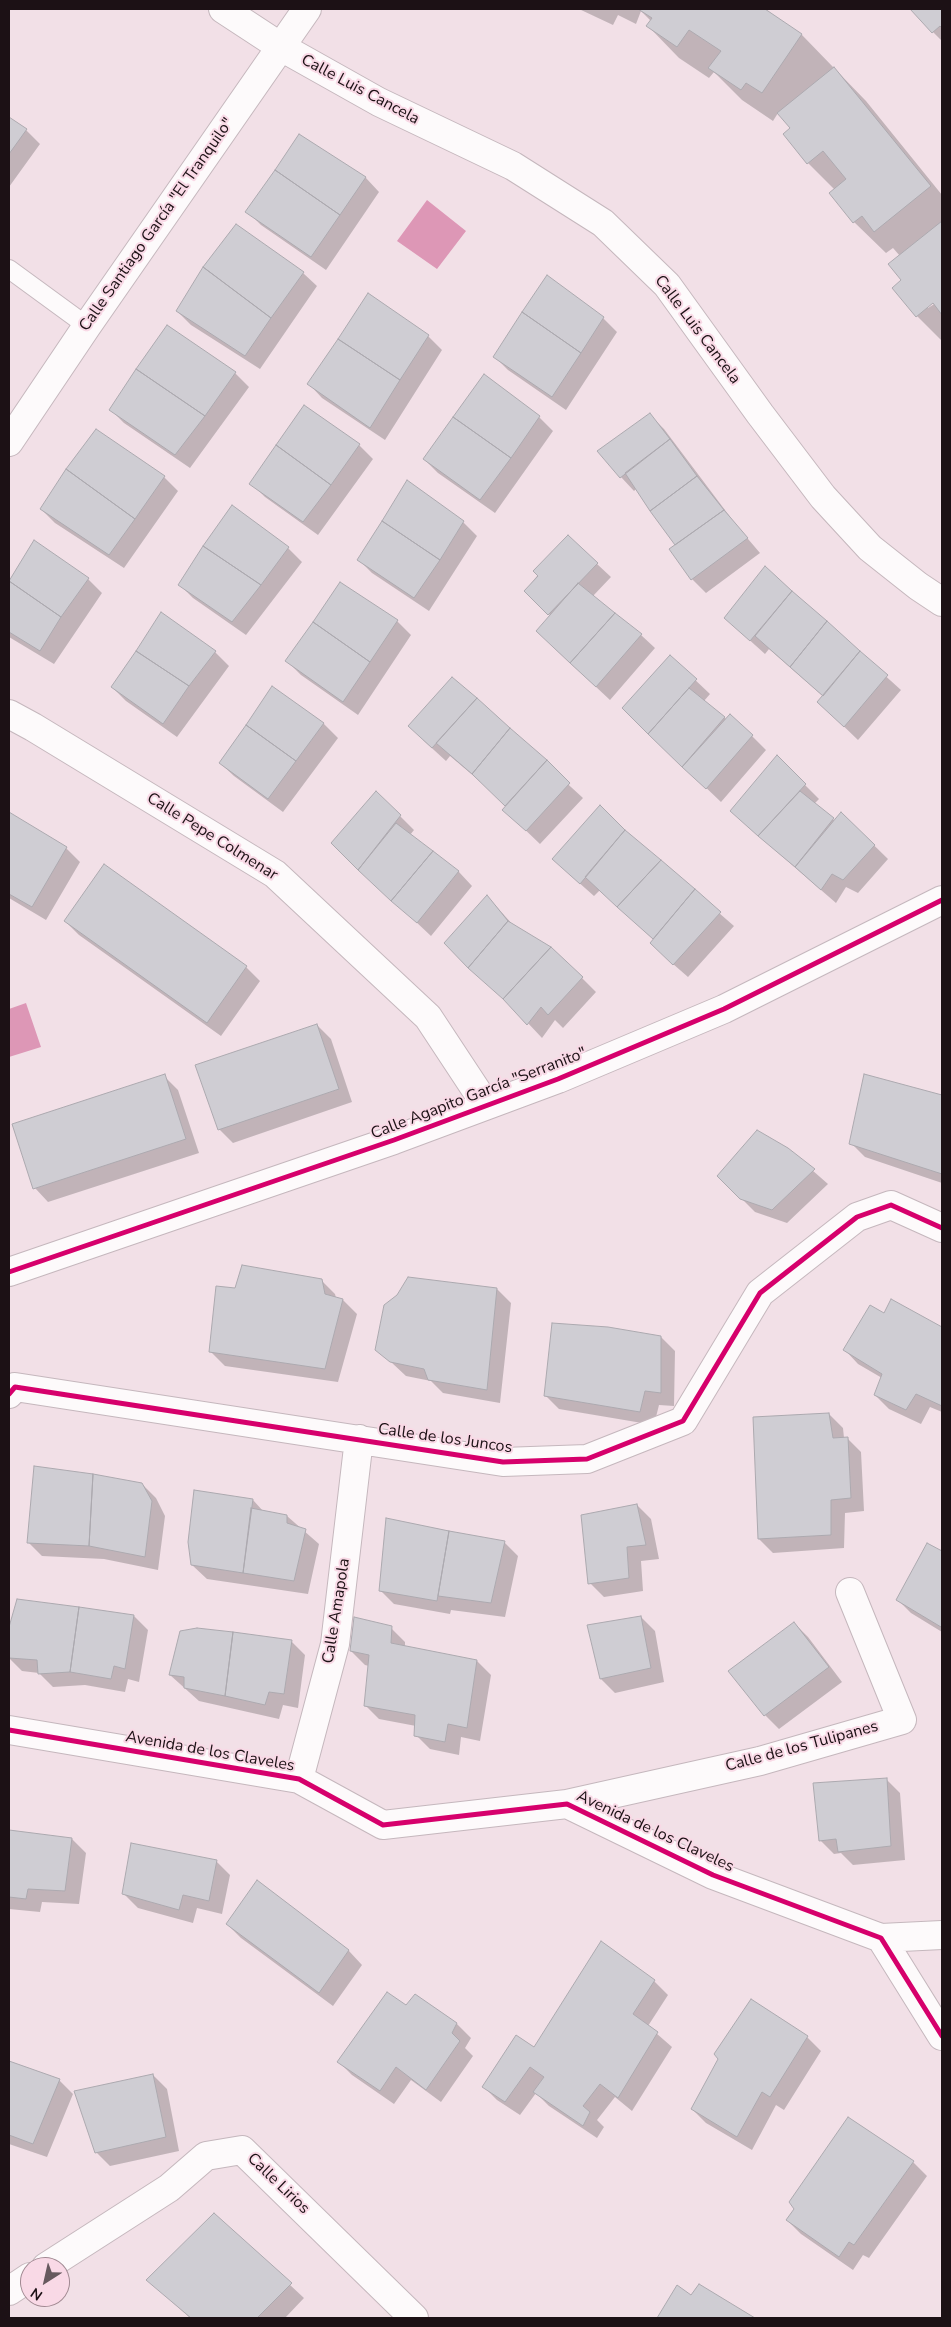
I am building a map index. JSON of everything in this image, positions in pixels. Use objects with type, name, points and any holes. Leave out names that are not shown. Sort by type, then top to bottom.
[{"type":"street","name":"Calle Luis Cancela","points":[[224,9],[280,47],[379,102],[513,166],[603,223],[667,285],[760,414],[823,497],[870,548],[918,586],[942,602]]},
{"type":"street","name":"Calle Santiago García \"El Tranquilo\"","points":[[9,442],[87,326],[307,9]]},
{"type":"street","name":"Calle Pepe Colmenar","points":[[9,714],[275,874],[428,1016],[486,1104]]},
{"type":"street","name":"Calle Agapito García \"Serranito\"","points":[[9,1272],[394,1140],[486,1104],[558,1079],[724,1009],[942,900]]},
{"type":"street","name":"Calle de los Juncos","points":[[12,1390],[359,1439],[503,1462],[587,1459],[683,1421],[760,1293],[857,1217],[891,1205],[942,1228]]},
{"type":"street","name":"Calle Amapola","points":[[299,1779],[335,1644],[359,1439]]},
{"type":"street","name":"Calle de los Tulipanes","points":[[567,1804],[760,1761],[902,1720],[850,1592]]},
{"type":"street","name":"Avenida de los Claveles","points":[[9,1730],[299,1779],[383,1825],[567,1804],[713,1876],[881,1938]]},
{"type":"street","points":[[942,1935],[881,1938],[942,2036]]},
{"type":"street","name":"Calle Lirios","points":[[62,2257],[169,2188],[206,2156],[242,2150],[414,2318]]},
{"type":"street","points":[[9,2291],[20,2284]]},
{"type":"lane","points":[[9,269],[87,326]]},
{"type":"shaded area","points":[[427,200],[466,231],[437,269],[397,241]]},
{"type":"shaded area","points":[[26,1003],[41,1047],[9,1057],[9,1009]]},
{"type":"building","points":[[638,9],[765,9],[802,34],[762,93],[746,83],[741,90],[708,68],[721,51],[689,30],[677,47],[646,26],[652,18]]},
{"type":"building","points":[[910,9],[942,9],[942,28],[940,26],[932,33]]},
{"type":"building","points":[[834,67],[931,186],[874,232],[862,216],[853,223],[829,193],[846,179],[823,151],[807,164],[783,134],[790,128],[777,113]]},
{"type":"building","points":[[9,117],[27,129],[9,154]]},
{"type":"building","points":[[299,134],[366,177],[340,215],[275,170]]},
{"type":"building","points":[[275,170],[340,215],[311,257],[245,212]]},
{"type":"building","points":[[942,221],[942,315],[933,303],[916,317],[892,288],[901,280],[888,264]]},
{"type":"building","points":[[236,224],[304,272],[271,318],[203,267]]},
{"type":"building","points":[[203,267],[271,318],[245,356],[176,311]]},
{"type":"building","points":[[547,275],[604,317],[581,353],[522,312]]},
{"type":"building","points":[[368,293],[429,335],[400,380],[338,339]]},
{"type":"building","points":[[522,312],[581,353],[552,397],[493,357]]},
{"type":"building","points":[[167,325],[236,372],[205,416],[136,369]]},
{"type":"building","points":[[338,339],[400,380],[370,428],[307,384]]},
{"type":"building","points":[[136,369],[205,416],[175,455],[109,410]]},
{"type":"building","points":[[484,374],[540,416],[511,458],[453,417]]},
{"type":"building","points":[[304,405],[360,444],[331,485],[276,445]]},
{"type":"building","points":[[650,413],[670,439],[620,478],[597,451]]},
{"type":"building","points":[[453,417],[511,458],[480,500],[423,459]]},
{"type":"building","points":[[96,429],[165,476],[135,519],[66,469]]},
{"type":"building","points":[[670,439],[697,476],[650,511],[625,473]]},
{"type":"building","points":[[276,445],[331,485],[303,522],[249,484]]},
{"type":"building","points":[[66,469],[135,519],[109,555],[40,509]]},
{"type":"building","points":[[697,476],[724,510],[675,545],[650,511]]},
{"type":"building","points":[[407,480],[464,521],[440,560],[382,521]]},
{"type":"building","points":[[232,505],[289,547],[261,585],[203,546]]},
{"type":"building","points":[[724,510],[748,538],[691,580],[669,549]]},
{"type":"building","points":[[382,521],[440,560],[414,598],[357,560]]},
{"type":"building","points":[[568,535],[598,563],[548,615],[524,591],[538,576],[533,571]]},
{"type":"building","points":[[34,540],[89,578],[61,617],[9,581]]},
{"type":"building","points":[[203,546],[261,585],[232,622],[178,585]]},
{"type":"building","points":[[765,566],[792,591],[750,641],[724,618]]},
{"type":"building","points":[[9,581],[61,617],[40,651],[9,632]]},
{"type":"building","points":[[340,582],[398,620],[370,662],[313,622]]},
{"type":"building","points":[[578,583],[615,613],[570,663],[536,631]]},
{"type":"building","points":[[792,591],[827,621],[790,667],[755,636]]},
{"type":"building","points":[[161,612],[216,651],[189,686],[136,651]]},
{"type":"building","points":[[615,613],[642,634],[596,687],[570,663]]},
{"type":"building","points":[[827,621],[860,651],[823,696],[790,667]]},
{"type":"building","points":[[313,622],[370,662],[343,702],[285,661]]},
{"type":"building","points":[[136,651],[189,686],[163,724],[111,687]]},
{"type":"building","points":[[860,651],[888,675],[844,727],[817,702]]},
{"type":"building","points":[[670,655],[697,679],[648,734],[622,708]]},
{"type":"building","points":[[452,677],[477,698],[432,748],[408,726]]},
{"type":"building","points":[[272,686],[324,723],[296,761],[246,725]]},
{"type":"building","points":[[689,688],[725,717],[682,767],[648,734]]},
{"type":"building","points":[[477,698],[510,728],[472,774],[436,743]]},
{"type":"building","points":[[730,714],[753,735],[706,789],[682,767]]},
{"type":"building","points":[[246,725],[296,761],[268,799],[219,763]]},
{"type":"building","points":[[510,728],[547,760],[505,806],[472,774]]},
{"type":"building","points":[[777,755],[806,784],[758,836],[730,811]]},
{"type":"building","points":[[547,760],[570,783],[526,831],[502,810]]},
{"type":"building","points":[[376,791],[401,815],[358,870],[331,843]]},
{"type":"building","points":[[800,791],[834,818],[795,867],[758,836]]},
{"type":"building","points":[[600,805],[625,830],[580,884],[552,859]]},
{"type":"building","points":[[9,812],[67,847],[32,907],[9,894]]},
{"type":"building","points":[[841,812],[875,845],[843,880],[832,874],[821,890],[795,867]]},
{"type":"building","points":[[396,823],[433,851],[391,901],[358,870]]},
{"type":"building","points":[[625,830],[661,860],[617,907],[585,877]]},
{"type":"building","points":[[433,851],[459,871],[417,923],[391,901]]},
{"type":"building","points":[[661,860],[695,889],[653,939],[617,907]]},
{"type":"building","points":[[104,864],[247,966],[207,1023],[64,921]]},
{"type":"building","points":[[695,889],[721,912],[673,965],[650,943]]},
{"type":"building","points":[[487,895],[508,921],[468,968],[444,943]]},
{"type":"building","points":[[508,921],[551,947],[503,999],[468,968]]},
{"type":"building","points":[[551,947],[583,977],[548,1015],[541,1007],[527,1025],[503,999]]},
{"type":"building","points":[[317,1024],[339,1089],[218,1130],[195,1065]]},
{"type":"building","points":[[165,1074],[186,1139],[33,1189],[12,1124]]},
{"type":"building","points":[[864,1074],[942,1095],[942,1174],[849,1144]]},
{"type":"building","points":[[757,1130],[788,1148],[815,1169],[772,1210],[740,1199],[717,1176]]},
{"type":"building","points":[[242,1265],[322,1279],[325,1294],[343,1299],[325,1369],[209,1352],[216,1286],[235,1288]]},
{"type":"building","points":[[408,1277],[497,1288],[487,1390],[428,1380],[424,1369],[390,1362],[375,1350],[384,1305],[397,1295]]},
{"type":"building","points":[[891,1299],[942,1327],[942,1406],[916,1394],[906,1410],[874,1395],[882,1374],[843,1350],[870,1305],[884,1313]]},
{"type":"building","points":[[552,1323],[608,1327],[661,1336],[661,1393],[645,1391],[640,1412],[544,1396]]},
{"type":"building","points":[[829,1413],[833,1438],[848,1437],[851,1498],[831,1500],[831,1535],[758,1539],[753,1417]]},
{"type":"building","points":[[34,1466],[93,1474],[89,1546],[27,1543]]},
{"type":"building","points":[[93,1474],[142,1483],[152,1501],[145,1557],[89,1546]]},
{"type":"building","points":[[194,1490],[253,1499],[243,1573],[191,1565],[188,1542]]},
{"type":"building","points":[[637,1504],[646,1545],[627,1547],[629,1578],[588,1584],[581,1515]]},
{"type":"building","points":[[251,1508],[287,1515],[287,1523],[306,1529],[294,1581],[243,1573]]},
{"type":"building","points":[[386,1518],[449,1531],[437,1601],[379,1591]]},
{"type":"building","points":[[449,1531],[505,1541],[491,1603],[438,1596]]},
{"type":"building","points":[[927,1543],[942,1551],[941,1627],[896,1600]]},
{"type":"building","points":[[17,1599],[79,1607],[70,1672],[38,1674],[37,1660],[9,1658],[9,1627]]},
{"type":"building","points":[[79,1607],[134,1615],[125,1669],[114,1666],[111,1679],[70,1672]]},
{"type":"building","points":[[641,1616],[651,1668],[600,1679],[587,1625]]},
{"type":"building","points":[[354,1617],[392,1626],[391,1643],[477,1660],[467,1728],[448,1724],[445,1742],[414,1736],[415,1715],[364,1706],[369,1655],[350,1651]]},
{"type":"building","points":[[794,1622],[829,1667],[764,1716],[728,1671]]},
{"type":"building","points":[[197,1628],[233,1632],[225,1696],[184,1688],[184,1677],[169,1675],[180,1631]]},
{"type":"building","points":[[233,1632],[292,1640],[284,1694],[269,1692],[265,1705],[225,1696]]},
{"type":"building","points":[[887,1778],[891,1846],[838,1852],[836,1839],[819,1841],[813,1783]]},
{"type":"building","points":[[9,1830],[72,1838],[65,1891],[28,1889],[26,1899],[9,1897]]},
{"type":"building","points":[[131,1843],[217,1860],[209,1901],[183,1895],[179,1910],[122,1894]]},
{"type":"building","points":[[257,1880],[349,1950],[319,1993],[226,1924]]},
{"type":"building","points":[[601,1941],[655,1980],[633,2014],[658,2032],[618,2098],[600,2084],[583,2106],[590,2112],[583,2126],[533,2092],[544,2077],[530,2067],[505,2102],[482,2087],[516,2035],[534,2047]]},
{"type":"building","points":[[387,1992],[406,2005],[415,1994],[457,2023],[452,2033],[460,2041],[426,2090],[396,2067],[380,2091],[337,2062]]},
{"type":"building","points":[[751,1999],[808,2036],[770,2097],[762,2092],[737,2137],[691,2109],[718,2059],[714,2054]]},
{"type":"building","points":[[9,2061],[60,2079],[33,2144],[9,2135]]},
{"type":"building","points":[[153,2074],[166,2137],[95,2153],[74,2091]]},
{"type":"building","points":[[848,2117],[914,2161],[854,2245],[849,2242],[839,2257],[786,2220],[794,2209],[789,2202]]},
{"type":"building","points":[[214,2213],[292,2283],[257,2318],[191,2318],[146,2280]]},
{"type":"building","points":[[699,2284],[755,2318],[657,2318],[677,2285],[691,2295]]},
{"type":"cycle path","points":[[9,1272],[394,1140],[558,1079],[724,1009],[942,900]]},
{"type":"cycle path","points":[[9,1394],[15,1387],[503,1462],[587,1459],[683,1421],[760,1293],[857,1217],[891,1205],[942,1228]]},
{"type":"cycle path","points":[[9,1730],[299,1779],[383,1825],[567,1804],[713,1875],[881,1938],[942,2036]]}]
